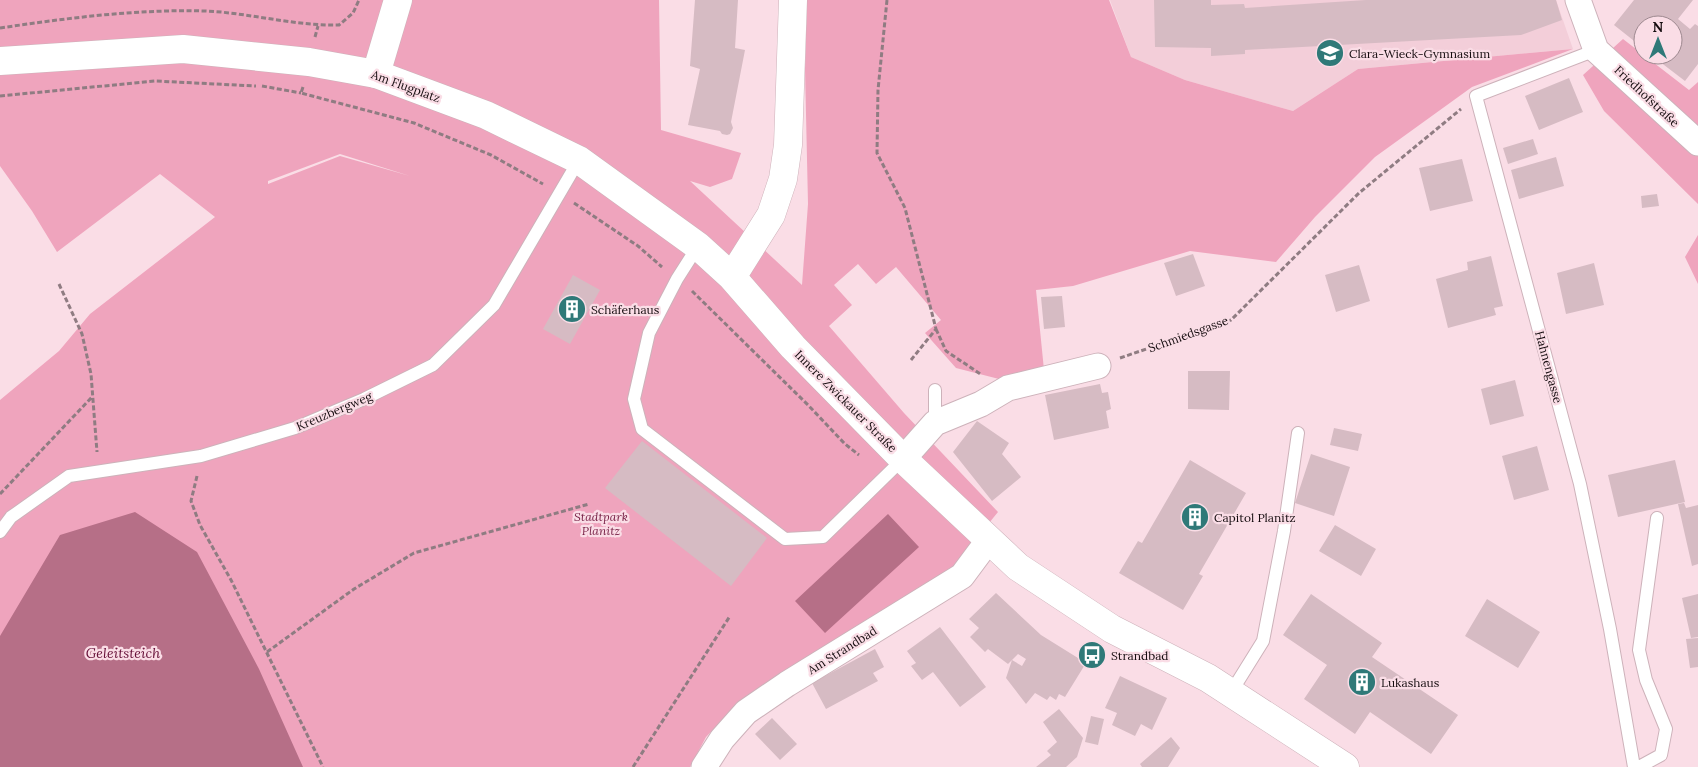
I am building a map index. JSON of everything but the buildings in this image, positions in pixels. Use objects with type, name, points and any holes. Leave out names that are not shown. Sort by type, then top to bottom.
[{"type":"main road","points":[[376,74],[398,0]]},
{"type":"main road","points":[[732,277],[771,215],[783,180],[788,145],[793,0]]},
{"type":"main road","name":"Am Flugplatz","points":[[0,61],[183,49],[309,62],[376,74],[486,115],[579,160],[698,246],[732,277]]},
{"type":"main road","name":"Innere Zwickauer Straße","points":[[732,277],[894,468],[988,541],[1018,568],[1112,629],[1208,678],[1345,767]]},
{"type":"street","points":[[1578,0],[1596,50]]},
{"type":"street","name":"Friedhofstraße","points":[[1596,50],[1698,143]]},
{"type":"street","points":[[894,468],[935,423],[981,404],[1008,388],[1098,366]]},
{"type":"street","name":"Am Strandbad","points":[[704,767],[722,739],[746,712],[786,684],[962,576],[988,541]]},
{"type":"lane","points":[[1476,96],[1596,50]]},
{"type":"lane","name":"Hahnengasse","points":[[1476,96],[1580,484],[1610,629],[1634,767]]},
{"type":"lane","name":"Kreuzbergweg","points":[[0,532],[10,517],[69,476],[201,456],[295,428],[364,399],[433,365],[494,305],[579,160]]},
{"type":"lane","points":[[698,246],[677,279],[649,333],[634,399],[642,429],[785,539],[823,537],[894,468]]},
{"type":"lane","points":[[935,390],[935,423]]},
{"type":"lane","points":[[1230,694],[1263,641],[1284,531],[1298,433]]},
{"type":"lane","points":[[1639,767],[1661,755],[1666,729],[1646,680],[1639,650],[1657,518]]},
{"type":"path","points":[[0,28],[132,12],[207,12],[318,26],[339,25],[353,13],[359,0]]},
{"type":"path","points":[[887,0],[878,90],[877,154],[905,208],[936,329],[946,351],[982,376],[1008,388]]},
{"type":"path","points":[[301,93],[318,26]]},
{"type":"path","points":[[0,96],[155,81],[259,86],[301,93],[414,123],[491,155],[560,193],[638,246],[691,290],[845,444],[894,468]]},
{"type":"path","name":"Schmiedsgasse","points":[[1098,366],[1231,320],[1359,193],[1476,96]]},
{"type":"path","points":[[59,284],[82,334],[91,374],[98,472]]},
{"type":"path","points":[[911,360],[936,329]]},
{"type":"path","points":[[0,494],[94,395]]},
{"type":"path","points":[[201,456],[191,501],[200,525],[231,580],[324,767]]},
{"type":"path","points":[[267,652],[354,589],[414,553],[589,504]]},
{"type":"path","points":[[633,767],[730,616]]},
{"type":"shaded area","name":"Clara-Wieck-Gymnasium","points":[[1110,0],[1556,0],[1573,49],[1358,69],[1293,111],[1185,80],[1131,57]]},
{"type":"green space","name":"Stadtpark Planitz","points":[[0,0],[659,0],[661,130],[741,153],[732,179],[710,187],[690,181],[802,285],[808,204],[805,69],[807,0],[1109,0],[1131,57],[1185,80],[1293,111],[1358,69],[1573,49],[1472,87],[1375,157],[1315,217],[1276,262],[1190,251],[1073,286],[1036,290],[1044,370],[1003,380],[956,368],[925,333],[941,320],[896,267],[876,284],[858,264],[834,285],[852,305],[829,326],[904,413],[998,512],[954,566],[738,703],[706,737],[690,767],[0,767],[0,400],[59,351],[90,314],[215,217],[160,174],[57,252],[32,211],[0,166]],"holes":[[[340,154],[410,176],[340,156],[268,184],[268,181]]]},
{"type":"green space","points":[[1623,39],[1633,47],[1633,65],[1657,65],[1689,90],[1698,82],[1698,204],[1604,111],[1583,75]]},
{"type":"green space","points":[[1698,235],[1698,284],[1685,257]]},
{"type":"water","name":"Geleitsteich","points":[[135,512],[197,552],[259,669],[303,767],[0,767],[0,636],[60,535]]},
{"type":"water","points":[[888,514],[919,547],[825,633],[795,601]]},
{"type":"place","name":"Clara-Wieck-Gymnasium","points":[[1330,53]]},
{"type":"place","name":"Schäferhaus","points":[[572,309]]},
{"type":"place","name":"Capitol Planitz","points":[[1195,517]]},
{"type":"place","name":"Strandbad","points":[[1092,655]]},
{"type":"place","name":"Lukashaus","points":[[1362,682]]}]
